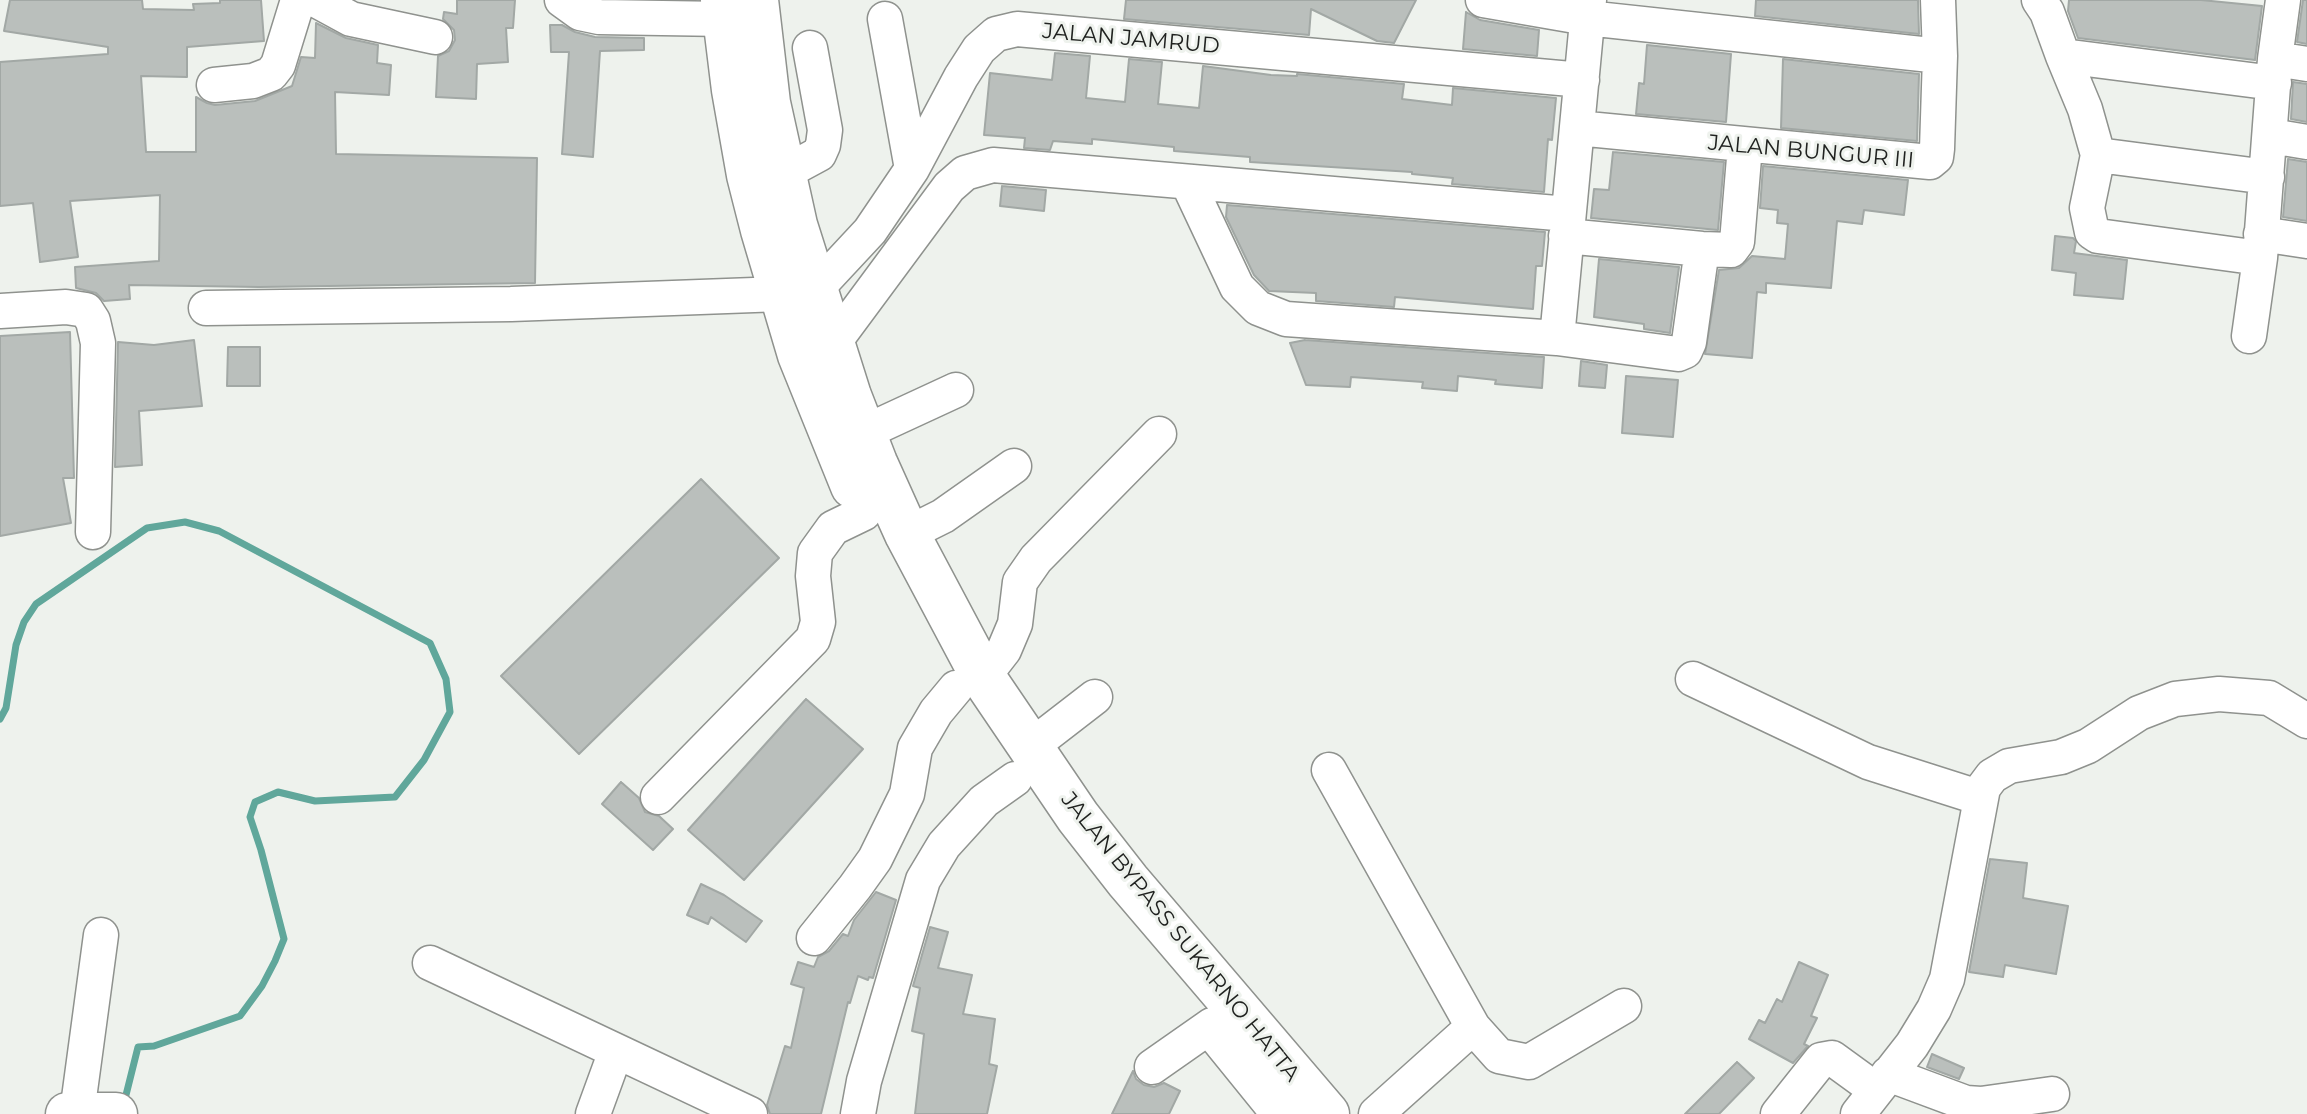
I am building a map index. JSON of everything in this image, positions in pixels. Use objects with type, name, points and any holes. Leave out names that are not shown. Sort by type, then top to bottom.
[{"type":"highway","name":"JALAN BYPASS SUKARNO HATTA","points":[[735,6],[768,103],[820,408],[864,513],[926,637],[970,682]]},
{"type":"highway","name":"JALAN BYPASS SUKARNO HATTA","points":[[735,6],[734,90],[749,175],[798,292],[832,345],[863,433],[970,682],[1103,896],[1212,1025],[1303,1110]]},
{"type":"highway","name":"JALAN BYPASS SUKARNO HATTA","points":[[1022,764],[1128,881],[1303,1110]]},
{"type":"main road","points":[[67,1114],[116,1114]]},
{"type":"street","points":[[214,85],[253,81],[271,74],[278,65],[298,0]]},
{"type":"street","points":[[316,0],[351,19],[435,37]]},
{"type":"street","points":[[562,0],[580,13],[599,17],[735,6]]},
{"type":"street","points":[[1483,0],[1588,9],[1940,56]]},
{"type":"street","name":"JALAN BUNGUR III","points":[[1577,128],[1930,162],[1936,157],[1937,149],[1938,0]]},
{"type":"street","points":[[2249,336],[2271,136],[2285,69],[2283,0]]},
{"type":"street","points":[[2047,4],[2063,56],[2085,109],[2098,155],[2087,208],[2088,225],[2098,236],[2261,246],[2307,241]]},
{"type":"street","points":[[1557,338],[1588,9]]},
{"type":"street","points":[[885,19],[912,169]]},
{"type":"street","name":"JALAN JAMRUD","points":[[798,292],[870,231],[912,169],[961,77],[979,49],[996,34],[1017,29],[1582,80]]},
{"type":"street","points":[[782,174],[819,154],[823,145],[825,130],[810,48]]},
{"type":"street","points":[[2063,56],[2285,69]]},
{"type":"street","points":[[2271,136],[2307,142]]},
{"type":"street","points":[[832,345],[949,187],[965,173],[993,165],[1567,225],[1702,249],[1731,250],[1737,242],[1745,146]]},
{"type":"street","points":[[2098,155],[2267,177]]},
{"type":"street","points":[[1188,183],[1237,287],[1258,308],[1286,319],[1557,338],[1678,354],[1685,351],[1702,249]]},
{"type":"street","points":[[206,308],[511,304],[798,292]]},
{"type":"street","points":[[0,311],[66,307],[86,310],[93,321],[98,343],[93,532]]},
{"type":"street","points":[[863,433],[956,390]]},
{"type":"street","points":[[814,938],[875,859],[907,794],[915,748],[930,721],[1004,650],[1015,624],[1020,582],[1036,559],[1159,434]]},
{"type":"street","points":[[907,534],[943,516],[1014,466]]},
{"type":"street","points":[[658,797],[813,639],[818,622],[813,576],[815,553],[833,528],[864,513]]},
{"type":"street","points":[[1693,679],[1868,762],[1981,798]]},
{"type":"street","points":[[1874,1093],[1912,1045],[1934,1009],[1947,979],[1983,788],[1992,776],[2009,766],[2061,757],[2088,746],[2139,713],[2175,699],[2219,694],[2269,698],[2307,721]]},
{"type":"street","points":[[858,1114],[864,1081],[923,880],[944,845],[984,801],[1095,697]]},
{"type":"street","points":[[1329,770],[1473,1027],[1499,1056],[1529,1062],[1624,1006]]},
{"type":"street","points":[[77,1113],[101,935]]},
{"type":"street","points":[[430,963],[750,1114]]},
{"type":"street","points":[[1152,1067],[1212,1025]]},
{"type":"street","points":[[1376,1114],[1473,1027]]},
{"type":"street","points":[[593,1114],[616,1051]]},
{"type":"street","points":[[1778,1114],[1821,1060],[1832,1058],[1874,1093],[1981,1104],[2052,1094]]},
{"type":"building","points":[[10,0],[142,0],[143,9],[194,10],[193,4],[220,3],[220,0],[261,0],[264,41],[187,47],[187,77],[141,76],[146,152],[196,152],[196,97],[215,105],[255,101],[292,86],[301,57],[315,58],[316,23],[346,38],[378,45],[377,63],[391,65],[389,95],[335,92],[336,154],[537,158],[535,283],[259,287],[129,285],[130,299],[104,301],[96,293],[76,288],[75,267],[159,261],[160,195],[70,201],[78,257],[40,262],[33,203],[0,206],[0,62],[108,54],[108,47],[4,31]]},
{"type":"building","points":[[457,0],[515,0],[513,28],[506,28],[508,62],[477,64],[476,99],[436,97],[438,56],[449,51],[455,40],[454,30],[443,19],[444,12],[457,14]]},
{"type":"building","points":[[1126,0],[1416,0],[1394,43],[1377,41],[1311,9],[1309,35],[1124,19]]},
{"type":"building","points":[[1756,0],[1918,0],[1919,34],[1755,16]]},
{"type":"building","points":[[2069,0],[2201,0],[2262,6],[2255,60],[2078,38],[2068,11]]},
{"type":"building","points":[[2303,0],[2307,0],[2307,44],[2297,42]]},
{"type":"building","points":[[1466,12],[1480,20],[1539,30],[1537,56],[1463,49]]},
{"type":"building","points":[[550,25],[562,25],[595,37],[644,38],[644,50],[600,51],[593,157],[562,154],[569,52],[551,52]]},
{"type":"building","points":[[1647,45],[1731,54],[1726,122],[1636,114],[1639,83],[1644,84]]},
{"type":"building","points":[[1055,53],[1090,56],[1086,98],[1125,102],[1129,59],[1162,62],[1158,104],[1199,108],[1203,66],[1271,75],[1297,74],[1404,84],[1402,99],[1452,105],[1453,88],[1556,98],[1552,140],[1548,139],[1544,192],[1452,184],[1453,178],[1412,172],[1250,162],[1250,157],[1174,151],[1174,147],[1092,139],[1092,144],[1053,141],[1050,150],[1024,148],[1025,138],[984,135],[990,73],[1052,80]]},
{"type":"building","points":[[1783,59],[1919,74],[1917,141],[1781,128]]},
{"type":"building","points":[[2293,82],[2307,84],[2307,122],[2291,119]]},
{"type":"building","points":[[1613,152],[1724,162],[1718,230],[1591,218],[1594,189],[1609,190]]},
{"type":"building","points":[[2288,159],[2307,162],[2307,221],[2283,217]]},
{"type":"building","points":[[1763,166],[1908,180],[1904,215],[1864,210],[1862,224],[1837,221],[1831,288],[1766,283],[1766,293],[1757,292],[1752,358],[1705,354],[1719,270],[1739,268],[1752,256],[1785,259],[1788,224],[1777,223],[1778,210],[1760,208]]},
{"type":"building","points":[[1002,186],[1046,190],[1044,211],[1000,206]]},
{"type":"building","points":[[1227,205],[1545,232],[1542,266],[1536,266],[1533,309],[1395,297],[1394,307],[1316,301],[1316,293],[1269,291],[1254,275],[1226,217]]},
{"type":"building","points":[[2055,236],[2073,238],[2076,241],[2074,253],[2127,260],[2123,299],[2074,295],[2076,273],[2052,270]]},
{"type":"building","points":[[1599,259],[1679,267],[1670,333],[1644,329],[1644,324],[1594,317]]},
{"type":"building","points":[[70,332],[74,478],[63,478],[71,523],[0,536],[0,336]]},
{"type":"building","points":[[194,340],[202,406],[139,411],[142,465],[115,467],[118,342],[154,345]]},
{"type":"building","points":[[1305,340],[1544,357],[1542,388],[1495,384],[1496,380],[1458,376],[1457,391],[1422,388],[1423,382],[1351,377],[1350,387],[1306,385],[1290,343]]},
{"type":"building","points":[[228,347],[260,347],[260,386],[227,386]]},
{"type":"building","points":[[1581,361],[1607,365],[1605,388],[1579,386]]},
{"type":"building","points":[[1626,376],[1678,380],[1673,437],[1622,433]]},
{"type":"building","points":[[701,479],[779,558],[579,754],[501,676]]},
{"type":"building","points":[[806,699],[863,749],[744,880],[688,830]]},
{"type":"building","points":[[621,782],[639,798],[645,812],[659,816],[673,829],[653,850],[602,804]]},
{"type":"building","points":[[1990,859],[2027,863],[2023,898],[2068,906],[2056,974],[2005,965],[2003,977],[1969,972]]},
{"type":"building","points":[[701,884],[724,895],[762,921],[746,942],[711,917],[708,924],[687,915]]},
{"type":"building","points":[[876,892],[896,900],[873,978],[869,977],[868,980],[858,976],[848,1002],[821,1114],[770,1114],[767,1105],[785,1046],[791,1048],[804,988],[791,984],[798,962],[814,967],[818,957],[829,951],[843,934],[848,936],[854,920]]},
{"type":"building","points":[[930,927],[948,932],[938,968],[972,975],[963,1014],[995,1019],[989,1064],[997,1066],[987,1114],[915,1114],[924,1034],[912,1031],[920,988],[913,986]]},
{"type":"building","points":[[1799,962],[1828,975],[1811,1016],[1817,1018],[1804,1044],[1808,1046],[1793,1063],[1749,1039],[1759,1020],[1765,1023],[1777,999],[1782,1002]]},
{"type":"building","points":[[1932,1054],[1964,1068],[1959,1079],[1927,1067]]},
{"type":"building","points":[[1737,1062],[1754,1078],[1719,1114],[1685,1114]]},
{"type":"building","points":[[1133,1071],[1136,1079],[1144,1085],[1154,1087],[1164,1083],[1180,1091],[1169,1114],[1112,1114]]},
{"type":"waterway","points":[[0,719],[6,708],[16,645],[24,622],[36,604],[147,528],[185,522],[219,531],[430,643],[446,679],[450,712],[424,760],[395,797],[315,801],[278,792],[255,802],[250,817],[284,939],[275,961],[262,986],[240,1016],[154,1046],[138,1047],[124,1103]]}]
